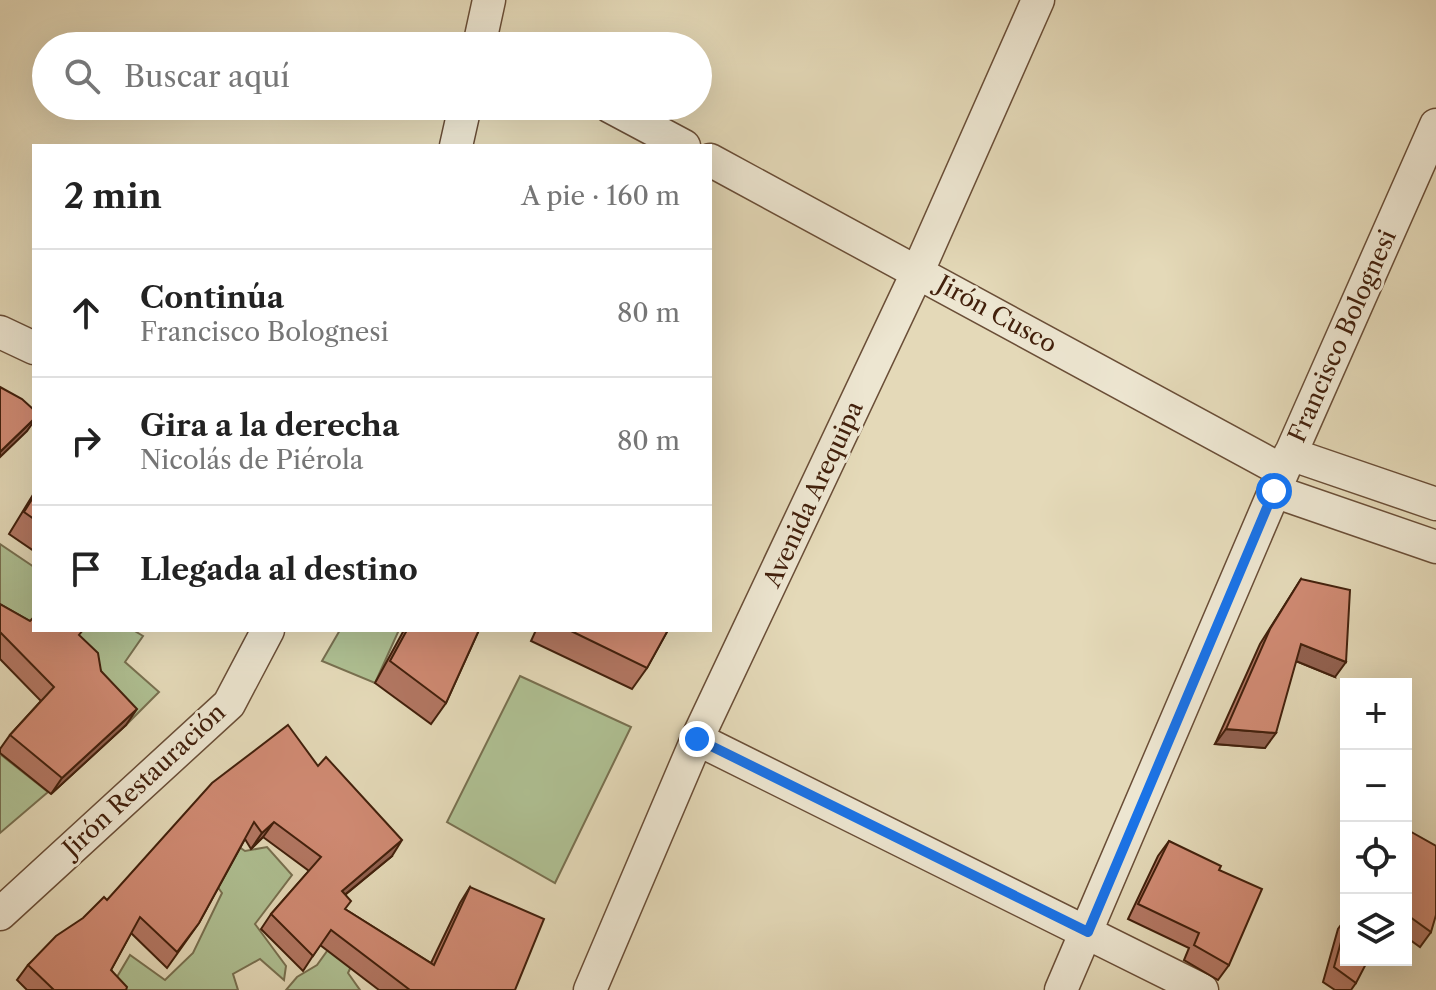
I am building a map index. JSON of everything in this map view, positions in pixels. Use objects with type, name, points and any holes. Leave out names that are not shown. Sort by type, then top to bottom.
[{"type":"street","points":[[487,32],[489,0]]},
{"type":"street","name":"Avenida Arequipa","points":[[590,990],[697,739],[918,271],[1038,0]]},
{"type":"street","points":[[456,144],[462,120]]},
{"type":"street","points":[[635,120],[680,144]]},
{"type":"street","name":"Francisco Bolognesi","points":[[1061,990],[1282,472],[1436,125]]},
{"type":"street","name":"Jirón Cusco","points":[[712,161],[1282,472],[1436,547]]},
{"type":"street","points":[[0,332],[32,347]]},
{"type":"street","name":"Jirón Cusco","points":[[1282,472],[1436,504]]},
{"type":"street","name":"Jirón Restauración","points":[[0,914],[229,704],[267,632]]},
{"type":"street","points":[[697,739],[1202,990]]},
{"type":"green space","points":[[0,544],[32,566],[32,621],[0,626]]},
{"type":"green space","points":[[75,632],[136,632],[143,636],[125,662],[159,692],[126,725],[89,687]]},
{"type":"green space","points":[[339,632],[398,632],[375,683],[322,661]]},
{"type":"green space","points":[[520,676],[631,727],[555,883],[447,822]]},
{"type":"green space","points":[[0,754],[48,792],[0,833]]},
{"type":"green space","points":[[232,842],[245,851],[267,847],[292,875],[255,924],[286,966],[284,980],[260,959],[233,974],[238,990],[121,990],[114,982],[130,955],[165,980],[193,953],[222,893],[194,854]]},
{"type":"green space","points":[[335,940],[356,956],[348,973],[360,990],[286,990],[297,977],[317,965]]},
{"type":"building","points":[[0,387],[32,408],[32,421],[0,452]]},
{"type":"building","points":[[32,499],[32,518],[24,512]]},
{"type":"building","points":[[1301,579],[1350,590],[1346,662],[1301,644],[1276,733],[1226,729],[1270,629]]},
{"type":"building","points":[[0,604],[30,621],[32,619],[32,632],[81,632],[79,635],[98,653],[101,671],[137,709],[62,778],[10,735],[54,687],[0,632]]},
{"type":"building","points":[[406,632],[478,632],[446,703],[390,661]]},
{"type":"building","points":[[573,632],[667,632],[647,668]]},
{"type":"building","points":[[288,725],[318,766],[326,757],[402,840],[342,891],[351,901],[345,909],[434,965],[470,887],[544,919],[515,990],[410,990],[331,930],[313,956],[271,914],[321,857],[274,822],[262,833],[254,822],[199,923],[177,952],[140,917],[111,970],[127,987],[126,990],[54,990],[28,965],[56,936],[83,918],[104,897],[107,900],[212,783]]},
{"type":"building","points":[[1412,832],[1436,846],[1436,915],[1431,932],[1412,918]]},
{"type":"building","points":[[1169,841],[1221,866],[1219,870],[1262,889],[1229,965],[1194,945],[1199,933],[1138,904]]},
{"type":"building","points":[[1340,946],[1340,966],[1365,966],[1356,983],[1334,967]]},
{"type":"route","points":[[697,739],[1088,932],[1274,491]]}]
